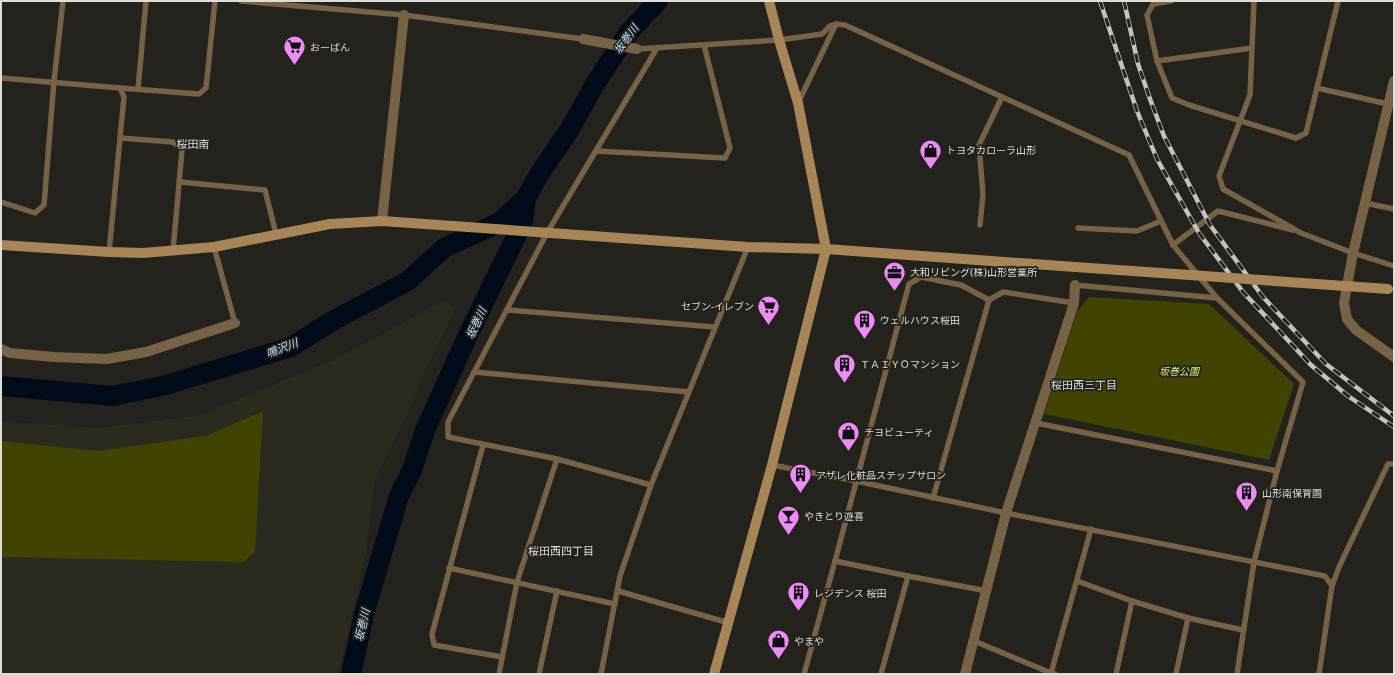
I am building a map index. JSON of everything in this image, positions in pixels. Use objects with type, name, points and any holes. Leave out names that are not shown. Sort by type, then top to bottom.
[{"type":"street","points":[[714,674],[772,465],[826,249],[798,103],[769,1]]},
{"type":"street","points":[[382,221],[404,15]]},
{"type":"street","points":[[583,40],[637,49]]},
{"type":"street","points":[[1394,81],[1353,253],[1344,304],[1348,319],[1356,330],[1394,357]]},
{"type":"street","points":[[1,245],[142,253],[214,247],[330,224],[382,221],[748,247],[826,249],[1391,289]]},
{"type":"street","points":[[965,674],[1006,513],[1074,304],[1075,285]]},
{"type":"street","points":[[1,349],[10,352],[54,357],[107,358],[146,352],[235,323]]},
{"type":"lane","points":[[1,202],[35,212],[44,205],[54,81],[63,1]]},
{"type":"lane","points":[[138,89],[146,1]]},
{"type":"lane","points":[[1,78],[54,81],[199,94],[206,88],[215,1]]},
{"type":"lane","points":[[241,1],[404,15],[583,40]]},
{"type":"lane","points":[[1170,1],[1152,4],[1147,15],[1158,61],[1172,98],[1189,105],[1296,138],[1306,133],[1338,1]]},
{"type":"lane","points":[[1254,1],[1250,95],[1219,176],[1223,189],[1301,233]]},
{"type":"lane","points":[[798,103],[836,24]]},
{"type":"lane","points":[[637,49],[779,40],[822,34],[830,26],[836,24],[845,25],[1129,155],[1173,245],[1217,298],[1303,382],[1277,471],[1254,562],[1237,674]]},
{"type":"lane","points":[[596,151],[725,158],[730,148],[704,45]]},
{"type":"lane","points":[[651,485],[557,459],[448,437],[448,422],[547,233],[657,48]]},
{"type":"lane","points":[[1158,61],[1252,48]]},
{"type":"lane","points":[[110,252],[124,97],[120,88]]},
{"type":"lane","points":[[1317,88],[1388,104]]},
{"type":"lane","points":[[980,225],[983,195],[980,145],[1002,97]]},
{"type":"lane","points":[[120,138],[174,142],[182,150],[173,251]]},
{"type":"lane","points":[[180,182],[265,190],[276,234]]},
{"type":"lane","points":[[1365,203],[1394,209]]},
{"type":"lane","points":[[1173,245],[1218,211],[1301,233],[1353,253],[1394,266]]},
{"type":"lane","points":[[1078,228],[1137,231],[1161,221]]},
{"type":"lane","points":[[214,247],[235,323]]},
{"type":"lane","points":[[601,674],[620,576],[651,485],[748,247]]},
{"type":"lane","points":[[804,674],[909,284],[921,277],[961,285],[989,300]]},
{"type":"lane","points":[[1075,285],[1217,298]]},
{"type":"lane","points":[[933,498],[989,300],[1003,292],[1074,304]]},
{"type":"lane","points":[[507,310],[715,326]]},
{"type":"lane","points":[[474,372],[690,392]]},
{"type":"lane","points":[[1036,423],[1277,471]]},
{"type":"lane","points":[[483,445],[432,634],[434,645],[502,658]]},
{"type":"lane","points":[[499,674],[517,582],[557,459]]},
{"type":"lane","points":[[1319,674],[1332,586],[1339,567],[1388,464],[1394,464]]},
{"type":"lane","points":[[772,465],[1325,576],[1332,586]]},
{"type":"lane","points":[[974,641],[1052,674],[1091,530]]},
{"type":"lane","points":[[835,561],[987,591]]},
{"type":"lane","points":[[449,568],[615,604]]},
{"type":"lane","points":[[881,674],[908,576]]},
{"type":"lane","points":[[1077,581],[1132,601],[1188,618],[1243,630]]},
{"type":"lane","points":[[540,674],[557,591]]},
{"type":"lane","points":[[618,591],[729,623]]},
{"type":"lane","points":[[1116,674],[1132,601]]},
{"type":"lane","points":[[1176,674],[1188,618]]},
{"type":"shaded area","points":[[443,301],[456,306],[374,484],[366,554],[338,674],[1,674],[1,421],[96,428],[198,416],[333,360]]},
{"type":"green space","name":"坂巻公園","points":[[1089,297],[1209,304],[1294,384],[1269,460],[1044,414],[1077,312]]},
{"type":"green space","points":[[263,411],[255,551],[244,562],[1,557],[1,441],[97,451],[206,436]]},
{"type":"waterway","name":"坂巻川","points":[[351,674],[364,614],[399,496],[412,470],[426,428],[468,335],[523,222],[526,198],[540,173],[570,129],[595,84],[629,32],[658,1]]},
{"type":"waterway","name":"鳴沢川","points":[[1,386],[113,396],[166,385],[291,347],[334,320],[408,281],[444,248],[500,222],[526,198]]},
{"type":"railway","points":[[1100,1],[1137,111],[1157,159],[1199,233],[1243,292],[1311,365],[1348,396],[1394,427]]},
{"type":"railway","points":[[1124,1],[1138,64],[1164,136],[1210,225],[1263,297],[1326,364],[1394,416]]},
{"type":"place","name":"おーばん","points":[[294,66]]},
{"type":"place","name":"トヨタカローラ山形","points":[[931,170]]},
{"type":"place","name":"大和リビング(株)山形営業所","points":[[894,292]]},
{"type":"place","name":"セブン-イレブン","points":[[769,326]]},
{"type":"place","name":"ウェルハウス桜田","points":[[865,340]]},
{"type":"place","name":"ＴＡＩＹＯマンション","points":[[845,384]]},
{"type":"place","name":"チヨビューティ","points":[[848,452]]},
{"type":"place","name":"アザレ化粧品ステップサロン","points":[[800,494]]},
{"type":"place","name":"山形南保育園","points":[[1247,512]]},
{"type":"place","name":"やきとり遊喜","points":[[788,536]]},
{"type":"place","name":"レジデンス 桜田","points":[[798,612]]},
{"type":"place","name":"やまや","points":[[778,660]]},
{"type":"district","name":"桜田南","points":[[193,144]]},
{"type":"district","name":"桜田西三丁目","points":[[1084,385]]},
{"type":"district","name":"桜田西四丁目","points":[[561,551]]}]
